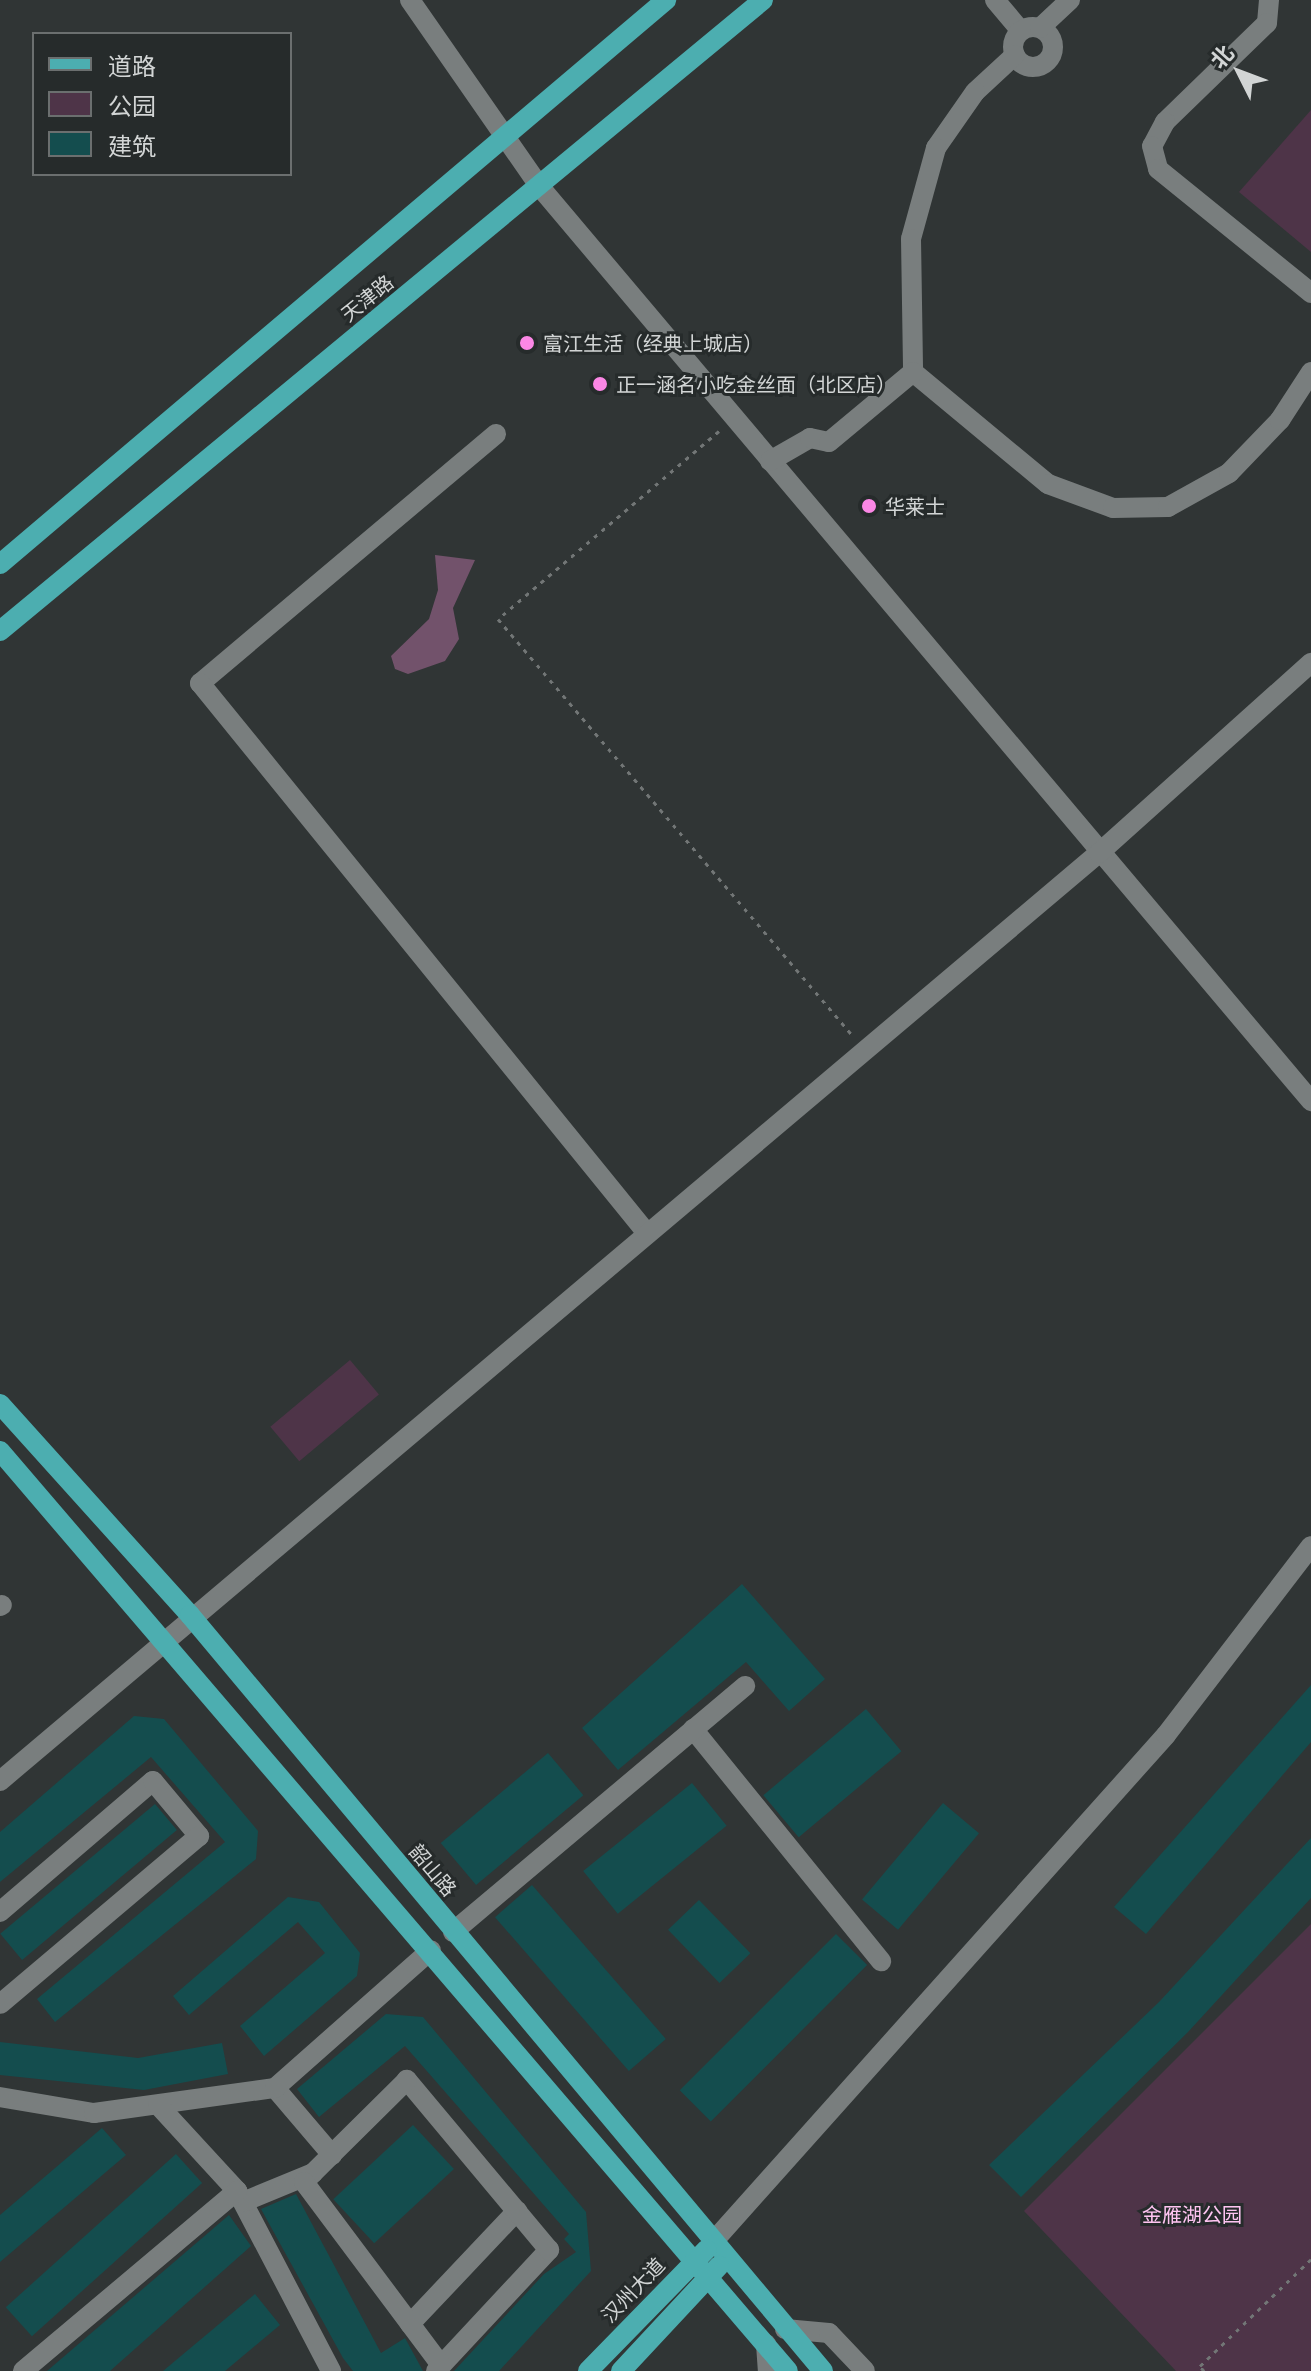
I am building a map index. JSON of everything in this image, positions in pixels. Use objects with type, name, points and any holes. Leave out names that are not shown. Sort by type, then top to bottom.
[{"type":"main road","name":"天津路","points":[[0,564],[666,0]]},
{"type":"main road","name":"天津路","points":[[0,631],[763,0]]},
{"type":"main road","name":"韶山路","points":[[0,1404],[190,1615],[823,2371]]},
{"type":"main road","points":[[0,1451],[711,2275],[788,2371]]},
{"type":"main road","points":[[621,2371],[711,2275],[721,2250]]},
{"type":"main road","name":"汉州大道","points":[[588,2371],[697,2259],[721,2250]]},
{"type":"street","points":[[410,0],[503,140],[540,187],[1311,1101]]},
{"type":"street","points":[[995,0],[1031,30],[1053,43],[1047,61],[1029,66],[1015,55]]},
{"type":"street","points":[[1070,0],[1031,30],[1015,55],[975,92],[936,148],[911,239],[913,372],[1048,484],[1113,508],[1168,507],[1229,473],[1280,420],[1311,372]]},
{"type":"street","points":[[1269,0],[1267,23],[1165,122],[1152,146],[1158,169],[1311,293]]},
{"type":"street","points":[[770,461],[810,438],[829,442],[913,372]]},
{"type":"street","points":[[496,434],[200,683],[646,1232]]},
{"type":"street","points":[[0,1781],[190,1615],[1099,853],[1311,663]]},
{"type":"street","points":[[721,2250],[1166,1735],[1311,1546]]},
{"type":"street","points":[[453,1932],[745,1686]]},
{"type":"street","points":[[693,1729],[881,1961]]},
{"type":"street","points":[[0,1912],[153,1781],[199,1836],[0,2004]]},
{"type":"street","points":[[0,2097],[94,2113],[275,2088],[431,1950]]},
{"type":"street","points":[[407,2080],[549,2250],[439,2368],[304,2182],[332,2155],[407,2080]]},
{"type":"street","points":[[275,2088],[332,2155]]},
{"type":"street","points":[[158,2105],[240,2197],[331,2371]]},
{"type":"street","points":[[23,2371],[240,2197],[314,2173]]},
{"type":"street","points":[[410,2324],[517,2211]]},
{"type":"street","points":[[785,2329],[829,2333],[865,2371]]},
{"type":"street","points":[[766,2344],[768,2371]]},
{"type":"path","points":[[734,419],[498,619],[864,1050]]},
{"type":"path","points":[[1204,2371],[1200,2366],[1311,2259]]},
{"type":"green space","points":[[1311,110],[1311,252],[1239,192]]},
{"type":"green space","points":[[350,1360],[379,1394],[299,1461],[270,1427]]},
{"type":"green space","name":"金雁湖公园","points":[[1311,1924],[1311,2371],[1176,2371],[1024,2211]]},
{"type":"shaded area","points":[[435,555],[475,560],[453,608],[459,639],[445,661],[408,674],[395,669],[391,656],[429,619],[438,590]]},
{"type":"building","points":[[742,1584],[825,1679],[789,1711],[746,1662],[618,1770],[582,1728]]},
{"type":"building","points":[[1311,1685],[1311,1742],[1146,1934],[1114,1907]]},
{"type":"building","points":[[866,1709],[901,1751],[799,1837],[763,1795]]},
{"type":"building","points":[[134,1716],[164,1719],[258,1831],[256,1859],[55,2022],[37,1999],[225,1842],[151,1757],[0,1882],[0,1832]]},
{"type":"building","points":[[548,1753],[583,1795],[476,1885],[441,1843]]},
{"type":"building","points":[[692,1783],[727,1826],[618,1914],[583,1871]]},
{"type":"building","points":[[943,1803],[979,1833],[898,1930],[862,1900]]},
{"type":"building","points":[[155,1804],[177,1830],[22,1960],[0,1934]]},
{"type":"building","points":[[1311,1838],[1311,1898],[1188,2032],[1021,2197],[989,2165],[1159,2002]]},
{"type":"building","points":[[532,1885],[666,2039],[629,2071],[495,1917]]},
{"type":"building","points":[[288,1897],[319,1902],[360,1953],[357,1976],[264,2056],[240,2026],[325,1953],[298,1922],[189,2015],[173,1996]]},
{"type":"building","points":[[699,1900],[750,1953],[719,1983],[668,1930]]},
{"type":"building","points":[[836,1934],[867,1965],[711,2121],[680,2090]]},
{"type":"building","points":[[386,2014],[423,2017],[586,2212],[591,2271],[499,2371],[454,2371],[544,2274],[576,2252],[564,2239],[569,2234],[405,2046],[319,2117],[297,2089]]},
{"type":"building","points":[[0,2042],[138,2058],[222,2043],[228,2074],[144,2090],[0,2075]]},
{"type":"building","points":[[413,2125],[454,2169],[374,2243],[333,2199]]},
{"type":"building","points":[[102,2128],[126,2155],[0,2262],[0,2215]]},
{"type":"building","points":[[176,2154],[202,2183],[32,2336],[6,2307]]},
{"type":"building","points":[[296,2194],[381,2353],[405,2338],[423,2371],[353,2371],[343,2358],[261,2209]]},
{"type":"building","points":[[229,2215],[251,2246],[110,2371],[47,2371]]},
{"type":"building","points":[[255,2294],[280,2325],[225,2371],[163,2371]]},
{"type":"place","name":"富江生活（经典上城店）","points":[[527,343]]},
{"type":"place","name":"正一涵名小吃金丝面（北区店）","points":[[600,384]]},
{"type":"place","name":"华莱士","points":[[869,506]]}]
